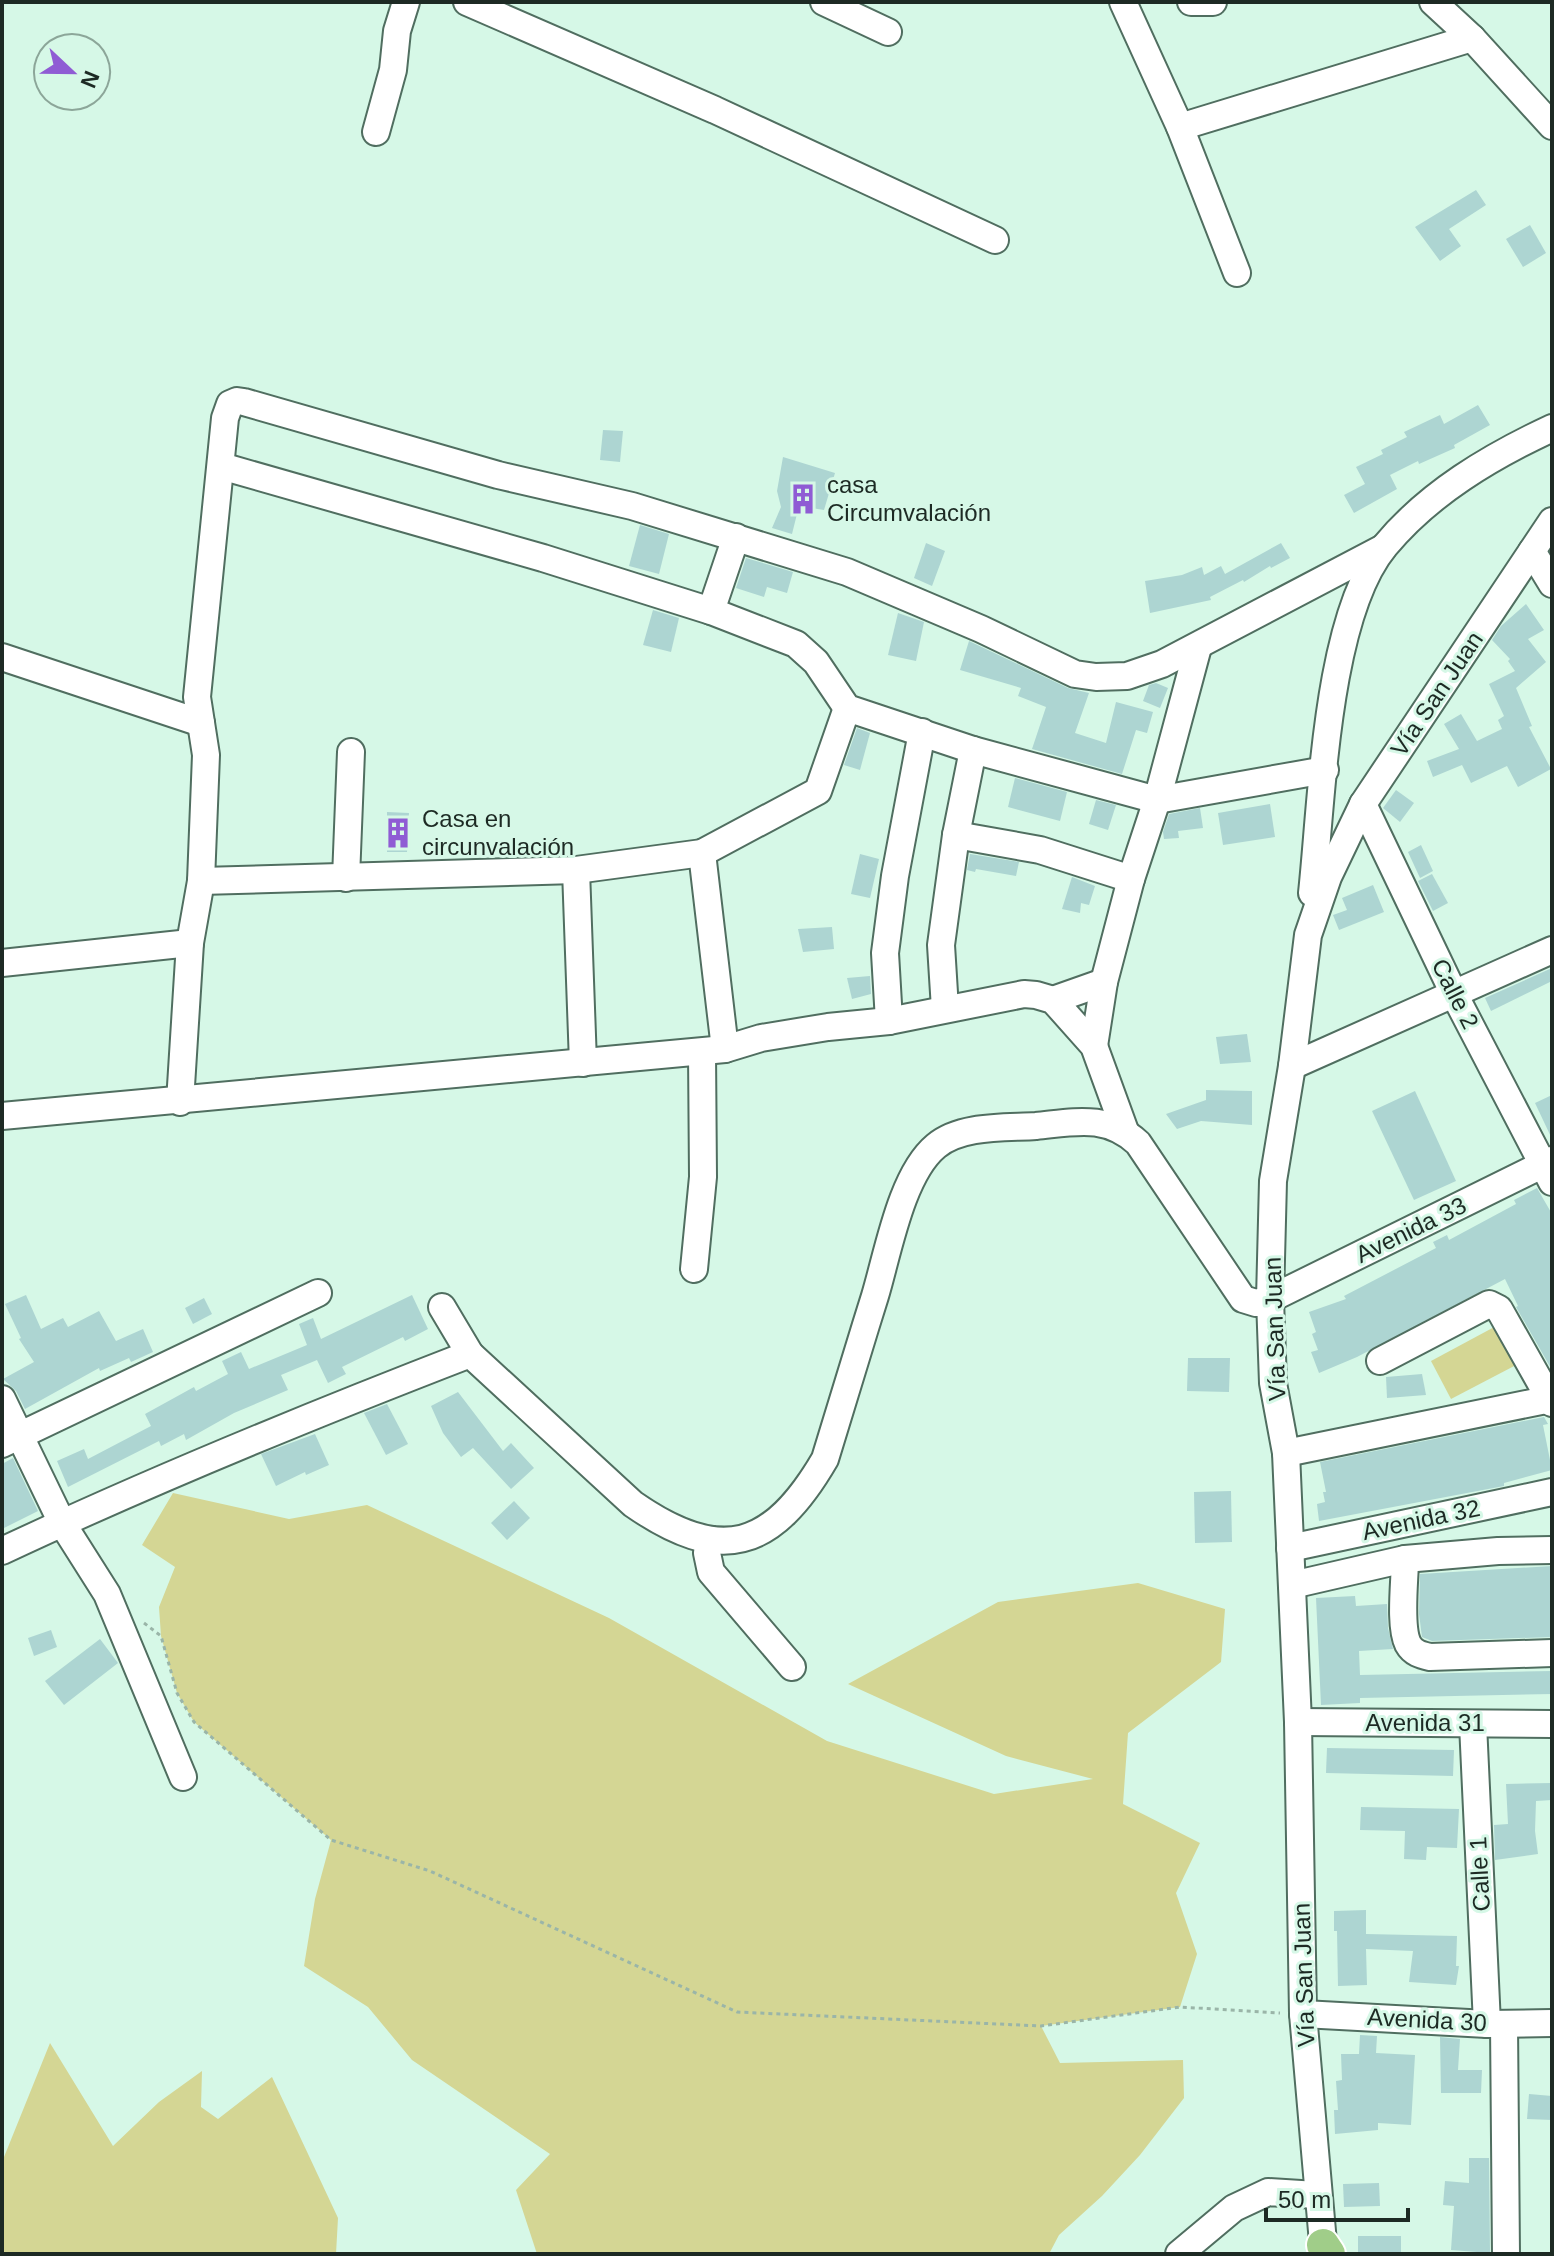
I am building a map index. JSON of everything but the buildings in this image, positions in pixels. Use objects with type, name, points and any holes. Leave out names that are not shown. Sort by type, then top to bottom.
[{"type":"street","points":[[376,132],[393,70],[397,31],[406,2]]},
{"type":"street","points":[[467,2],[715,110],[995,240]]},
{"type":"street","points":[[824,2],[888,32]]},
{"type":"street","points":[[1123,2],[1180,127],[1237,273]]},
{"type":"street","points":[[1191,2],[1213,2]]},
{"type":"street","points":[[1433,2],[1472,38],[1552,126]]},
{"type":"street","points":[[1180,127],[1472,38]]},
{"type":"street","points":[[180,1102],[190,943],[201,881],[206,755],[197,697],[226,411],[230,404],[237,401],[498,475],[632,506],[736,537],[847,572],[912,598],[1075,674],[1096,677],[1127,676],[1198,647],[1383,548],[1462,477],[1508,449],[1552,428]]},
{"type":"street","points":[[221,466],[543,558],[711,611],[796,644],[816,662],[847,708],[973,750],[1157,800],[1325,770]]},
{"type":"street","name":"Vía San Juan","points":[[1324,2252],[1303,2014],[1298,1722],[1286,1453],[1273,1383],[1270,1299],[1273,1181],[1292,1066],[1308,935],[1328,877],[1363,804],[1552,521]]},
{"type":"street","points":[[711,611],[736,537]]},
{"type":"street","points":[[1308,935],[1333,691],[1352,610],[1383,548]]},
{"type":"street","points":[[1532,551],[1552,584]]},
{"type":"street","points":[[1094,1046],[1104,982],[1198,647]]},
{"type":"street","points":[[2,657],[201,723]]},
{"type":"street","points":[[201,881],[576,870],[702,853],[818,791],[847,708]]},
{"type":"street","points":[[889,1021],[885,953],[895,876],[922,732]]},
{"type":"street","points":[[945,1009],[941,945],[956,835],[973,750]]},
{"type":"street","points":[[346,878],[351,752]]},
{"type":"street","name":"Calle 2","points":[[1363,804],[1454,994],[1549,1169]]},
{"type":"street","points":[[956,835],[1040,850],[1131,879]]},
{"type":"street","points":[[694,1269],[713,1050],[702,853]]},
{"type":"street","points":[[576,870],[583,1063]]},
{"type":"street","points":[[2,963],[190,943]]},
{"type":"street","points":[[1292,1066],[1552,950]]},
{"type":"street","points":[[2,1116],[180,1102],[713,1050],[761,1038],[889,1021],[1024,994],[1053,1000],[1104,982]]},
{"type":"street","points":[[1053,1000],[1094,1046],[1125,1131]]},
{"type":"street","points":[[442,1307],[470,1354],[633,1504],[660,1523],[709,1541],[737,1540],[772,1525],[804,1494],[825,1459],[904,1199],[915,1175],[937,1145],[954,1136],[975,1131],[1092,1121],[1125,1131],[1138,1143],[1243,1299],[1256,1303],[1270,1299]]},
{"type":"street","name":"Avenida 33","points":[[1270,1299],[1549,1169]]},
{"type":"street","points":[[11,1440],[318,1293]]},
{"type":"street","points":[[1286,1453],[1551,1401],[1494,1305],[1489,1304],[1380,1361]]},
{"type":"street","points":[[2,1551],[337,1405],[470,1354]]},
{"type":"street","points":[[2,1399],[11,1440],[107,1594],[183,1777]]},
{"type":"street","name":"Avenida 32","points":[[1290,1548],[1552,1492]]},
{"type":"street","points":[[709,1541],[707,1553],[711,1572],[792,1667]]},
{"type":"street","points":[[1292,1585],[1405,1559],[1552,1550]]},
{"type":"street","points":[[1405,1559],[1405,1628],[1408,1644],[1416,1653],[1430,1657],[1552,1653]]},
{"type":"street","name":"Avenida 31","points":[[1298,1722],[1552,1724]]},
{"type":"street","name":"Calle 1","points":[[1473,1724],[1495,2024],[1506,2254]]},
{"type":"street","name":"Avenida 30","points":[[1303,2014],[1495,2024],[1552,2023]]},
{"type":"street","points":[[1179,2254],[1234,2208],[1268,2192],[1317,2195]]},
{"type":"path","points":[[139,1619],[161,1636],[177,1693],[194,1722],[331,1840],[430,1871],[737,2012],[1041,2026],[1180,2007],[1303,2014]]},
{"type":"green space","points":[[1498,1325],[1518,1364],[1451,1399],[1431,1361]]},
{"type":"green space","points":[[173,1493],[289,1519],[367,1505],[609,1618],[827,1741],[994,1794],[1093,1779],[1006,1756],[848,1684],[998,1602],[1138,1583],[1225,1609],[1221,1662],[1128,1733],[1123,1804],[1200,1843],[1176,1893],[1197,1954],[1180,2007],[1041,2026],[1060,2063],[1183,2060],[1184,2098],[1140,2155],[1102,2196],[1059,2235],[1049,2254],[537,2254],[516,2190],[550,2154],[412,2060],[368,2007],[304,1966],[315,1899],[331,1840],[194,1722],[177,1693],[161,1636],[159,1607],[175,1567],[142,1545]]},
{"type":"green space","points":[[50,2043],[113,2146],[159,2102],[202,2071],[201,2107],[218,2119],[272,2077],[338,2218],[336,2254],[2,2254],[2,2162]]},
{"type":"place","name":"casa Circumvalación","points":[[803,499]]},
{"type":"place","name":"Casa en circunvalación","points":[[398,833]]}]
